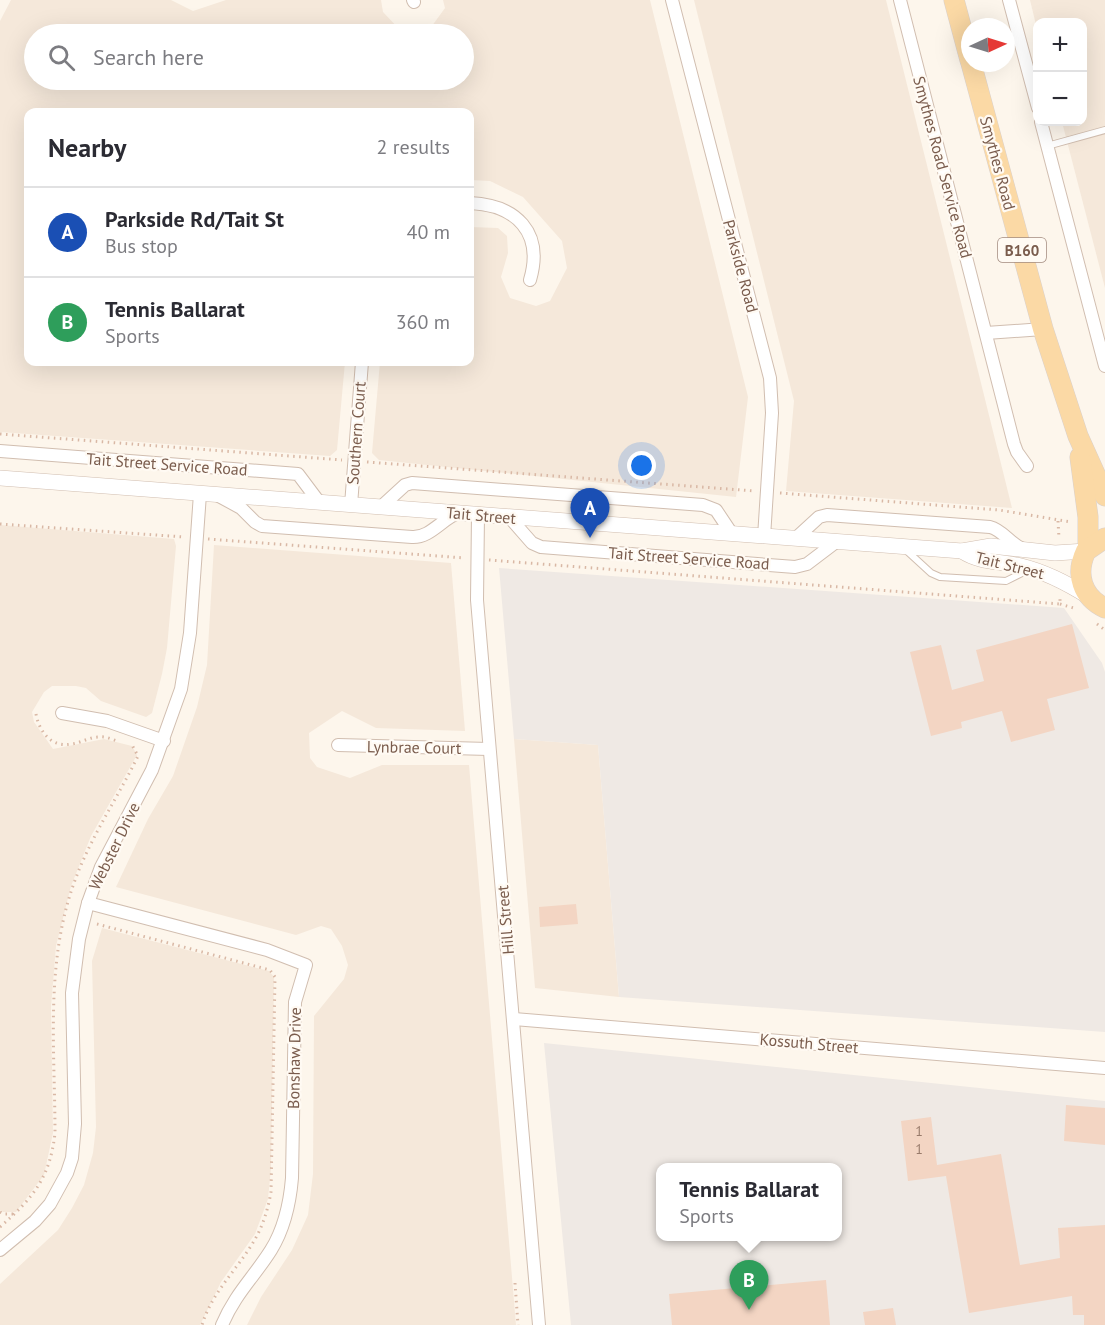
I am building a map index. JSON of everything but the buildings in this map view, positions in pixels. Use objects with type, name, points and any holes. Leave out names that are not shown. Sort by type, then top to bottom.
[{"type":"main road","name":"Smythes Road","points":[[954,0],[961,27]]},
{"type":"main road","name":"Smythes Road","points":[[973,72],[1043,330],[1078,436],[1104,488]]},
{"type":"main road","name":"Smythes Road","points":[[1078,436],[1088,518],[1087,550]]},
{"type":"main road","points":[[1087,550],[1105,538]]},
{"type":"main road","name":"B160","points":[[1087,550],[1081,573],[1083,588],[1101,605]]},
{"type":"street","name":"Parkside Road","points":[[672,0],[770,378],[772,413],[764,537]]},
{"type":"street","name":"Smythes Road Service Road","points":[[900,0],[1016,449],[1027,466]]},
{"type":"street","points":[[1009,0],[1033,89]]},
{"type":"street","points":[[1042,126],[1105,366]]},
{"type":"street","points":[[474,204],[500,208],[514,215],[524,225],[534,249],[534,268],[530,280]]},
{"type":"street","points":[[986,333],[1043,330]]},
{"type":"street","name":"Southern Court","points":[[351,505],[362,366]]},
{"type":"street","name":"Tait Street Service Road","points":[[0,451],[297,474],[319,502]]},
{"type":"street","name":"Tait Street","points":[[0,478],[962,551],[983,547],[1055,553],[1087,550]]},
{"type":"street","name":"Tait Street Service Road","points":[[381,507],[405,485],[412,483],[703,505],[716,510],[732,534]]},
{"type":"street","name":"Webster Drive","points":[[2,1243],[35,1221],[50,1204],[67,1173],[72,1158],[75,1130],[73,978],[83,921],[105,858],[146,782],[164,741],[181,688],[186,658],[200,494]]},
{"type":"street","points":[[218,495],[241,508],[262,526],[389,536],[422,537],[442,521],[458,513]]},
{"type":"street","name":"Hill Street","points":[[478,515],[477,600],[539,1325]]},
{"type":"street","points":[[795,539],[819,517],[832,515],[990,527],[1000,531],[1015,545],[1025,550]]},
{"type":"street","name":"Tait Street Service Road","points":[[510,518],[530,541],[541,547],[795,567],[802,567],[836,542]]},
{"type":"street","name":"Tait Street","points":[[962,551],[976,559],[1013,564],[1060,579],[1101,605]]},
{"type":"street","points":[[62,713],[107,721],[164,741]]},
{"type":"street","name":"Lynbrae Court","points":[[338,745],[489,749]]},
{"type":"street","name":"Bonshaw Drive","points":[[88,903],[277,953],[306,965],[295,1002],[292,1178],[287,1206],[272,1249],[239,1292],[222,1325]]},
{"type":"street","name":"Kossuth Street","points":[[514,1018],[1105,1068]]},
{"type":"lane","points":[[1047,146],[1105,130]]},
{"type":"lane","points":[[902,546],[931,573],[940,577],[1005,582],[1027,570],[1034,570]]},
{"type":"path","points":[[0,434],[999,510],[1068,522],[1088,518]]},
{"type":"path","points":[[0,524],[854,589]]},
{"type":"path","points":[[0,1227],[16,1214],[37,1189],[46,1174],[53,1153],[56,1133],[54,972],[59,941],[69,898],[86,852],[138,756],[133,746],[104,737],[67,745],[51,740],[39,728],[36,714]]},
{"type":"path","points":[[83,921],[270,970],[275,977],[271,1192],[267,1211],[254,1241],[220,1287],[202,1325]]},
{"type":"path","points":[[0,1212],[16,1214]]},
{"type":"path","points":[[515,1283],[518,1325]]},
{"type":"shaded area","points":[[11,0],[171,0],[193,11],[226,0],[381,0],[383,12],[394,24],[24,24],[24,90],[474,90],[474,24],[433,24],[445,8],[443,0],[650,0],[748,397],[736,497],[379,460],[372,453],[380,366],[474,366],[474,227],[498,228],[507,236],[508,253],[501,277],[510,298],[536,306],[550,301],[567,268],[562,241],[523,197],[490,181],[474,180],[474,108],[24,108],[24,366],[345,366],[337,450],[330,456],[0,432],[0,21]]},
{"type":"shaded area","points":[[694,0],[886,0],[1012,508],[786,491],[794,401]]},
{"type":"shaded area","points":[[1030,0],[1105,0],[1105,288],[1063,126],[1087,126],[1087,18],[1034,18]]},
{"type":"shaded area","points":[[0,525],[174,539],[176,546],[167,648],[152,713],[146,717],[101,701],[86,688],[76,686],[52,686],[44,692],[32,712],[34,722],[53,749],[104,739],[132,746],[137,755],[91,836],[71,886],[56,946],[51,1007],[53,1133],[44,1175],[16,1212],[0,1210]]},
{"type":"shaded area","points":[[214,545],[451,563],[465,731],[376,728],[342,711],[309,733],[310,758],[317,767],[350,778],[382,765],[469,765],[516,1325],[247,1325],[261,1297],[292,1250],[308,1215],[313,1174],[314,1016],[344,979],[348,965],[342,946],[331,929],[321,926],[296,935],[116,887],[148,819],[173,776],[197,707],[207,665]]},
{"type":"shaded area","points":[[499,568],[1064,608],[1102,663],[1105,672],[1105,1032],[619,997],[598,745],[514,739]]},
{"type":"shaded area","points":[[514,739],[598,745],[619,997],[535,988]]},
{"type":"shaded area","points":[[102,928],[269,971],[274,977],[271,1168],[268,1199],[255,1234],[221,1282],[200,1325],[0,1325],[0,1284],[58,1230],[84,1185],[93,1153],[96,1127],[92,961]]},
{"type":"shaded area","points":[[544,1043],[1105,1101],[1105,1325],[571,1325]]},
{"type":"place","name":"Parkside Rd/Tait St","points":[[590,538]]},
{"type":"place","name":"Tennis Ballarat","points":[[749,1310]]}]
